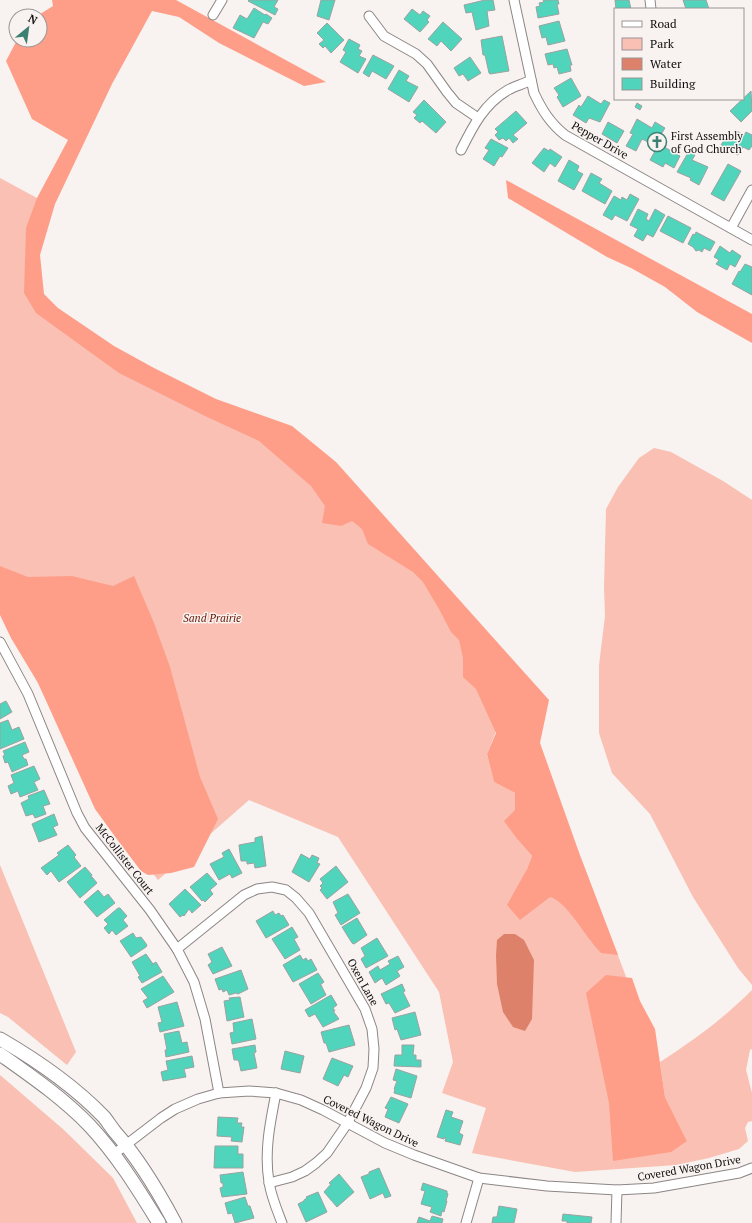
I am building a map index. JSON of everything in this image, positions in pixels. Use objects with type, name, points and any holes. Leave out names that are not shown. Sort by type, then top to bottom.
[{"type":"street","points":[[213,16],[222,0]]},
{"type":"street","name":"Pepper Drive","points":[[514,0],[534,93],[547,117],[565,135],[752,240]]},
{"type":"street","points":[[369,16],[384,36],[416,54],[427,64],[436,75],[446,92],[456,103],[478,118]]},
{"type":"street","points":[[460,150],[485,108],[496,98],[509,90],[531,80]]},
{"type":"street","points":[[731,228],[752,190]]},
{"type":"street","name":"McCollister Court","points":[[0,642],[28,694],[84,828],[150,910],[177,949],[194,982],[205,1019],[219,1093]]},
{"type":"street","name":"Oxen Lane","points":[[177,949],[244,895],[256,889],[272,887],[286,890],[296,898],[309,913],[365,1009],[372,1029],[374,1049],[373,1068],[366,1088],[347,1124],[327,1153],[316,1164],[292,1177],[269,1183]]},
{"type":"street","points":[[0,1039],[29,1056],[64,1081],[105,1118],[127,1145],[153,1184],[175,1223]]},
{"type":"street","points":[[0,1054],[53,1092],[90,1126],[114,1154],[159,1223]]},
{"type":"street","name":"Covered Wagon Drive","points":[[114,1154],[175,1109],[198,1099],[219,1093],[249,1091],[276,1093],[301,1100],[385,1143],[414,1156],[479,1178],[547,1186],[617,1190],[654,1188],[739,1173],[752,1168]]},
{"type":"street","points":[[276,1093],[267,1148],[269,1183],[282,1223]]},
{"type":"street","points":[[466,1223],[479,1178]]},
{"type":"street","points":[[616,1223],[617,1190]]},
{"type":"green space","name":"Sand Prairie","points":[[0,178],[37,198],[35,299],[178,392],[330,471],[515,683],[487,754],[494,782],[515,793],[518,840],[532,856],[520,883],[581,858],[647,1032],[609,1057],[687,1141],[665,1097],[660,1062],[708,1029],[752,990],[752,1049],[750,1050],[746,1070],[752,1093],[752,1121],[748,1122],[745,1128],[748,1141],[739,1149],[709,1158],[676,1165],[575,1172],[472,1153],[486,1108],[442,1093],[453,1062],[439,992],[338,837],[249,800],[158,880],[100,807],[0,607]]},
{"type":"green space","points":[[654,448],[671,452],[723,481],[752,500],[752,985],[738,968],[693,897],[650,814],[612,773],[599,733],[599,665],[605,616],[604,587],[606,509],[618,487],[639,458]]},
{"type":"green space","points":[[0,865],[76,1052],[67,1065],[8,1017],[0,1013]]},
{"type":"green space","points":[[0,1075],[64,1130],[113,1178],[137,1223],[0,1223]]},
{"type":"shaded area","points":[[52,0],[176,0],[326,82],[304,86],[219,43],[179,17],[152,11],[112,84],[55,204],[40,255],[44,294],[58,308],[114,346],[154,368],[216,399],[292,426],[336,462],[549,700],[540,743],[581,858],[618,955],[601,953],[567,910],[556,900],[550,897],[520,920],[507,905],[527,869],[532,856],[504,821],[515,810],[515,793],[494,782],[487,754],[496,733],[476,689],[463,677],[463,658],[459,640],[451,632],[423,582],[413,572],[368,544],[362,529],[352,521],[341,526],[322,523],[325,506],[311,486],[259,441],[119,373],[36,313],[24,293],[26,228],[37,198],[68,140],[32,119],[6,61],[13,48],[48,48],[48,9],[53,6]]},
{"type":"shaded area","points":[[506,180],[752,314],[752,343],[697,312],[665,287],[631,268],[607,257],[508,198]]},
{"type":"shaded area","points":[[0,566],[28,577],[72,576],[113,586],[134,576],[154,623],[170,667],[200,777],[218,819],[194,867],[171,873],[148,875],[141,871],[95,809],[38,683],[11,638],[0,615]]},
{"type":"shaded area","points":[[606,975],[632,978],[640,1001],[655,1029],[665,1097],[687,1141],[671,1152],[613,1161],[609,1103],[586,993]]},
{"type":"water","points":[[504,934],[515,934],[524,940],[534,960],[532,1019],[525,1031],[513,1027],[503,1012],[497,984],[496,955],[497,940]]},
{"type":"building","points":[[278,0],[274,7],[278,9],[275,15],[248,1]]},
{"type":"building","points":[[321,0],[335,0],[329,20],[317,16]]},
{"type":"building","points":[[485,0],[493,0],[495,10],[487,11],[489,26],[476,30],[472,12],[466,13],[464,5]]},
{"type":"building","points":[[543,0],[558,0],[559,4],[557,4],[559,14],[538,18],[536,7],[540,6],[539,3],[544,2]]},
{"type":"building","points":[[615,0],[629,0],[631,8],[616,8]]},
{"type":"building","points":[[683,0],[706,0],[709,8],[686,8]]},
{"type":"building","points":[[254,8],[272,18],[268,24],[263,22],[254,38],[233,28],[240,15],[247,19]]},
{"type":"building","points":[[412,9],[420,15],[423,11],[430,16],[427,20],[429,22],[420,32],[404,19]]},
{"type":"building","points":[[559,21],[565,41],[548,45],[546,37],[542,38],[539,26]]},
{"type":"building","points":[[443,22],[462,39],[451,51],[441,41],[437,46],[428,39]]},
{"type":"building","points":[[327,23],[344,40],[331,53],[325,46],[323,48],[319,44],[324,40],[317,33]]},
{"type":"building","points":[[502,36],[509,71],[490,74],[485,55],[483,55],[481,40]]},
{"type":"building","points":[[349,39],[360,45],[358,49],[362,51],[359,56],[366,59],[358,73],[340,62],[346,52],[343,50]]},
{"type":"building","points":[[567,49],[572,65],[570,65],[571,71],[559,74],[557,67],[554,68],[553,64],[548,65],[545,54]]},
{"type":"building","points":[[373,55],[394,66],[386,79],[372,71],[369,77],[363,73]]},
{"type":"building","points":[[470,57],[481,73],[468,81],[463,74],[459,76],[454,68]]},
{"type":"building","points":[[399,70],[409,76],[406,81],[418,87],[409,102],[388,89]]},
{"type":"building","points":[[571,78],[581,96],[563,107],[557,97],[559,95],[554,88]]},
{"type":"building","points":[[751,91],[752,111],[741,122],[730,111],[742,100],[744,100],[744,98]]},
{"type":"building","points":[[588,96],[601,104],[604,100],[610,103],[600,122],[589,118],[586,123],[573,115],[579,105],[581,107]]},
{"type":"building","points":[[424,100],[446,122],[436,133],[422,121],[420,123],[414,118],[417,115],[413,112]]},
{"type":"building","points":[[637,103],[642,106],[640,110],[635,107]]},
{"type":"building","points":[[516,111],[527,123],[513,135],[518,139],[513,143],[509,138],[506,141],[503,138],[499,140],[495,135],[498,132],[495,129]]},
{"type":"building","points":[[637,119],[652,128],[655,122],[665,128],[652,149],[648,146],[650,143],[642,139],[636,151],[626,146],[633,134],[630,133]]},
{"type":"building","points":[[608,122],[624,131],[617,143],[602,134]]},
{"type":"building","points":[[735,130],[744,135],[746,132],[752,135],[752,146],[749,150],[743,147],[738,155],[721,145],[726,137],[730,139]]},
{"type":"building","points":[[491,139],[508,148],[502,157],[500,156],[494,166],[483,159],[489,150],[485,148]]},
{"type":"building","points":[[659,144],[680,156],[674,168],[665,163],[663,167],[650,160]]},
{"type":"building","points":[[544,148],[549,151],[550,149],[562,157],[555,167],[550,163],[544,172],[532,163]]},
{"type":"building","points":[[689,151],[695,155],[692,160],[708,167],[699,185],[690,180],[691,178],[677,172]]},
{"type":"building","points":[[569,160],[579,166],[577,171],[583,174],[574,190],[558,181]]},
{"type":"building","points":[[728,164],[741,171],[724,201],[711,194]]},
{"type":"building","points":[[591,173],[602,179],[599,183],[612,191],[605,204],[582,191]]},
{"type":"building","points":[[630,194],[639,199],[627,221],[615,215],[612,220],[603,215],[614,196],[621,200],[622,197],[627,200]]},
{"type":"building","points":[[638,209],[648,214],[646,219],[649,221],[655,209],[665,215],[653,237],[647,234],[643,241],[634,236],[638,229],[630,225]]},
{"type":"building","points":[[668,216],[691,228],[683,243],[660,231]]},
{"type":"building","points":[[696,232],[715,242],[710,251],[704,248],[702,252],[699,250],[696,251],[688,244],[693,234],[695,235]]},
{"type":"building","points":[[720,246],[730,253],[732,250],[741,256],[735,267],[730,264],[727,270],[716,264],[719,260],[714,257]]},
{"type":"building","points":[[745,264],[752,267],[752,295],[732,284],[739,271],[740,272]]},
{"type":"building","points":[[6,701],[12,712],[0,719],[0,704]]},
{"type":"building","points":[[8,720],[12,730],[19,727],[24,739],[0,749],[0,723]]},
{"type":"building","points":[[25,742],[29,752],[22,755],[24,759],[26,759],[28,765],[12,772],[8,762],[5,763],[3,756],[5,755],[3,751]]},
{"type":"building","points":[[34,766],[40,779],[34,782],[38,790],[20,797],[18,791],[11,794],[8,786],[14,783],[11,775]]},
{"type":"building","points":[[44,790],[50,804],[43,806],[46,814],[35,818],[33,814],[26,816],[21,803],[29,799],[28,796]]},
{"type":"building","points":[[54,814],[58,825],[53,827],[57,835],[39,842],[32,824]]},
{"type":"building","points":[[262,836],[266,866],[255,868],[254,863],[247,864],[247,861],[241,861],[239,845],[255,842],[255,838]]},
{"type":"building","points":[[68,845],[76,855],[74,857],[81,866],[59,882],[51,871],[47,875],[41,868],[59,855],[57,853]]},
{"type":"building","points":[[229,849],[242,873],[232,878],[230,874],[219,880],[210,864],[224,857],[222,853]]},
{"type":"building","points":[[301,854],[310,859],[312,855],[319,858],[317,863],[320,864],[309,882],[292,872]]},
{"type":"building","points":[[336,866],[348,882],[327,899],[320,890],[322,888],[320,886],[323,883],[320,879]]},
{"type":"building","points":[[85,867],[92,875],[91,878],[92,877],[97,883],[80,898],[67,882]]},
{"type":"building","points":[[207,873],[217,884],[210,890],[213,894],[205,902],[203,900],[202,901],[190,887]]},
{"type":"building","points":[[185,889],[201,905],[192,913],[189,909],[184,916],[183,915],[180,917],[169,904]]},
{"type":"building","points":[[98,890],[104,897],[108,894],[115,903],[97,917],[84,902]]},
{"type":"building","points":[[348,894],[360,913],[341,925],[335,915],[338,913],[333,902]]},
{"type":"building","points":[[120,908],[127,916],[123,920],[128,926],[116,935],[112,930],[109,934],[104,928],[108,924],[104,920]]},
{"type":"building","points":[[273,911],[275,915],[279,913],[281,916],[283,915],[289,925],[266,938],[256,921]]},
{"type":"building","points":[[357,918],[367,935],[354,944],[342,927]]},
{"type":"building","points":[[292,927],[298,937],[294,939],[300,950],[285,959],[272,939]]},
{"type":"building","points":[[133,933],[136,938],[141,937],[147,945],[131,957],[120,941]]},
{"type":"building","points":[[377,938],[388,956],[366,968],[361,959],[365,956],[361,948]]},
{"type":"building","points":[[222,947],[232,966],[213,974],[208,965],[212,962],[208,954]]},
{"type":"building","points":[[146,954],[153,964],[156,962],[162,972],[142,983],[138,977],[140,976],[132,962]]},
{"type":"building","points":[[300,955],[303,960],[306,958],[308,961],[311,959],[317,970],[293,982],[283,965]]},
{"type":"building","points":[[398,956],[404,967],[397,971],[400,976],[386,985],[382,978],[375,983],[369,972],[378,966],[380,970],[390,964],[388,961]]},
{"type":"building","points":[[241,970],[248,989],[238,994],[236,993],[229,995],[227,990],[223,992],[222,989],[219,990],[215,979]]},
{"type":"building","points":[[318,973],[324,982],[320,985],[326,995],[311,1004],[299,984]]},
{"type":"building","points":[[163,976],[174,992],[147,1008],[143,1001],[148,998],[141,989]]},
{"type":"building","points":[[402,984],[405,991],[403,992],[410,1006],[395,1013],[389,1003],[386,1004],[381,994]]},
{"type":"building","points":[[331,995],[337,1005],[333,1008],[335,1011],[333,1011],[339,1019],[323,1027],[315,1014],[309,1017],[305,1010]]},
{"type":"building","points":[[240,997],[244,1017],[227,1021],[224,1001],[230,1000],[229,998]]},
{"type":"building","points":[[177,1002],[184,1026],[160,1032],[158,1023],[162,1022],[158,1007]]},
{"type":"building","points":[[415,1012],[421,1035],[401,1040],[397,1029],[395,1030],[392,1018]]},
{"type":"building","points":[[252,1019],[256,1039],[232,1044],[230,1033],[234,1032],[233,1023]]},
{"type":"building","points":[[349,1025],[355,1045],[329,1052],[326,1043],[324,1043],[321,1032]]},
{"type":"building","points":[[179,1031],[182,1043],[187,1042],[189,1052],[166,1057],[165,1050],[167,1050],[164,1034]]},
{"type":"building","points":[[255,1045],[256,1052],[254,1053],[257,1068],[241,1071],[238,1060],[234,1060],[232,1049]]},
{"type":"building","points":[[402,1045],[414,1045],[413,1055],[416,1055],[416,1060],[421,1060],[421,1067],[394,1066],[395,1055],[402,1055]]},
{"type":"building","points":[[285,1051],[304,1056],[300,1073],[281,1069]]},
{"type":"building","points":[[192,1056],[194,1067],[184,1069],[186,1077],[163,1081],[161,1072],[168,1070],[166,1061]]},
{"type":"building","points":[[332,1058],[353,1066],[348,1077],[344,1075],[338,1086],[323,1079]]},
{"type":"building","points":[[396,1069],[417,1076],[411,1098],[394,1093],[397,1081],[393,1080]]},
{"type":"building","points":[[391,1097],[408,1104],[399,1123],[385,1117],[388,1109],[385,1108]]},
{"type":"building","points":[[446,1110],[453,1112],[451,1117],[463,1121],[459,1133],[463,1135],[460,1145],[445,1141],[445,1137],[444,1139],[437,1137]]},
{"type":"building","points":[[218,1117],[238,1118],[237,1123],[242,1123],[241,1127],[244,1127],[242,1142],[231,1141],[232,1137],[217,1136]]},
{"type":"building","points":[[215,1146],[238,1146],[238,1154],[243,1154],[243,1168],[214,1168]]},
{"type":"building","points":[[379,1168],[391,1196],[385,1198],[383,1193],[370,1199],[361,1177]]},
{"type":"building","points":[[243,1172],[247,1194],[222,1197],[220,1188],[223,1187],[223,1183],[221,1183],[220,1175]]},
{"type":"building","points":[[339,1174],[354,1192],[337,1207],[324,1192],[331,1184],[329,1183]]},
{"type":"building","points":[[423,1183],[447,1191],[447,1201],[444,1212],[442,1211],[441,1216],[430,1212],[432,1207],[421,1204],[425,1191],[421,1190]]},
{"type":"building","points":[[318,1192],[327,1212],[306,1222],[298,1204],[304,1201],[307,1198],[306,1197]]},
{"type":"building","points":[[245,1197],[254,1218],[235,1223],[232,1213],[228,1214],[225,1203]]},
{"type":"building","points":[[499,1206],[517,1209],[514,1223],[492,1223],[493,1217],[497,1217]]},
{"type":"building","points":[[563,1214],[592,1217],[591,1223],[567,1223],[567,1221],[562,1221]]},
{"type":"building","points":[[432,1216],[443,1219],[442,1223],[417,1223],[419,1217],[430,1221]]},
{"type":"place","name":"First Assembly of God Church","points":[[657,142]]}]
